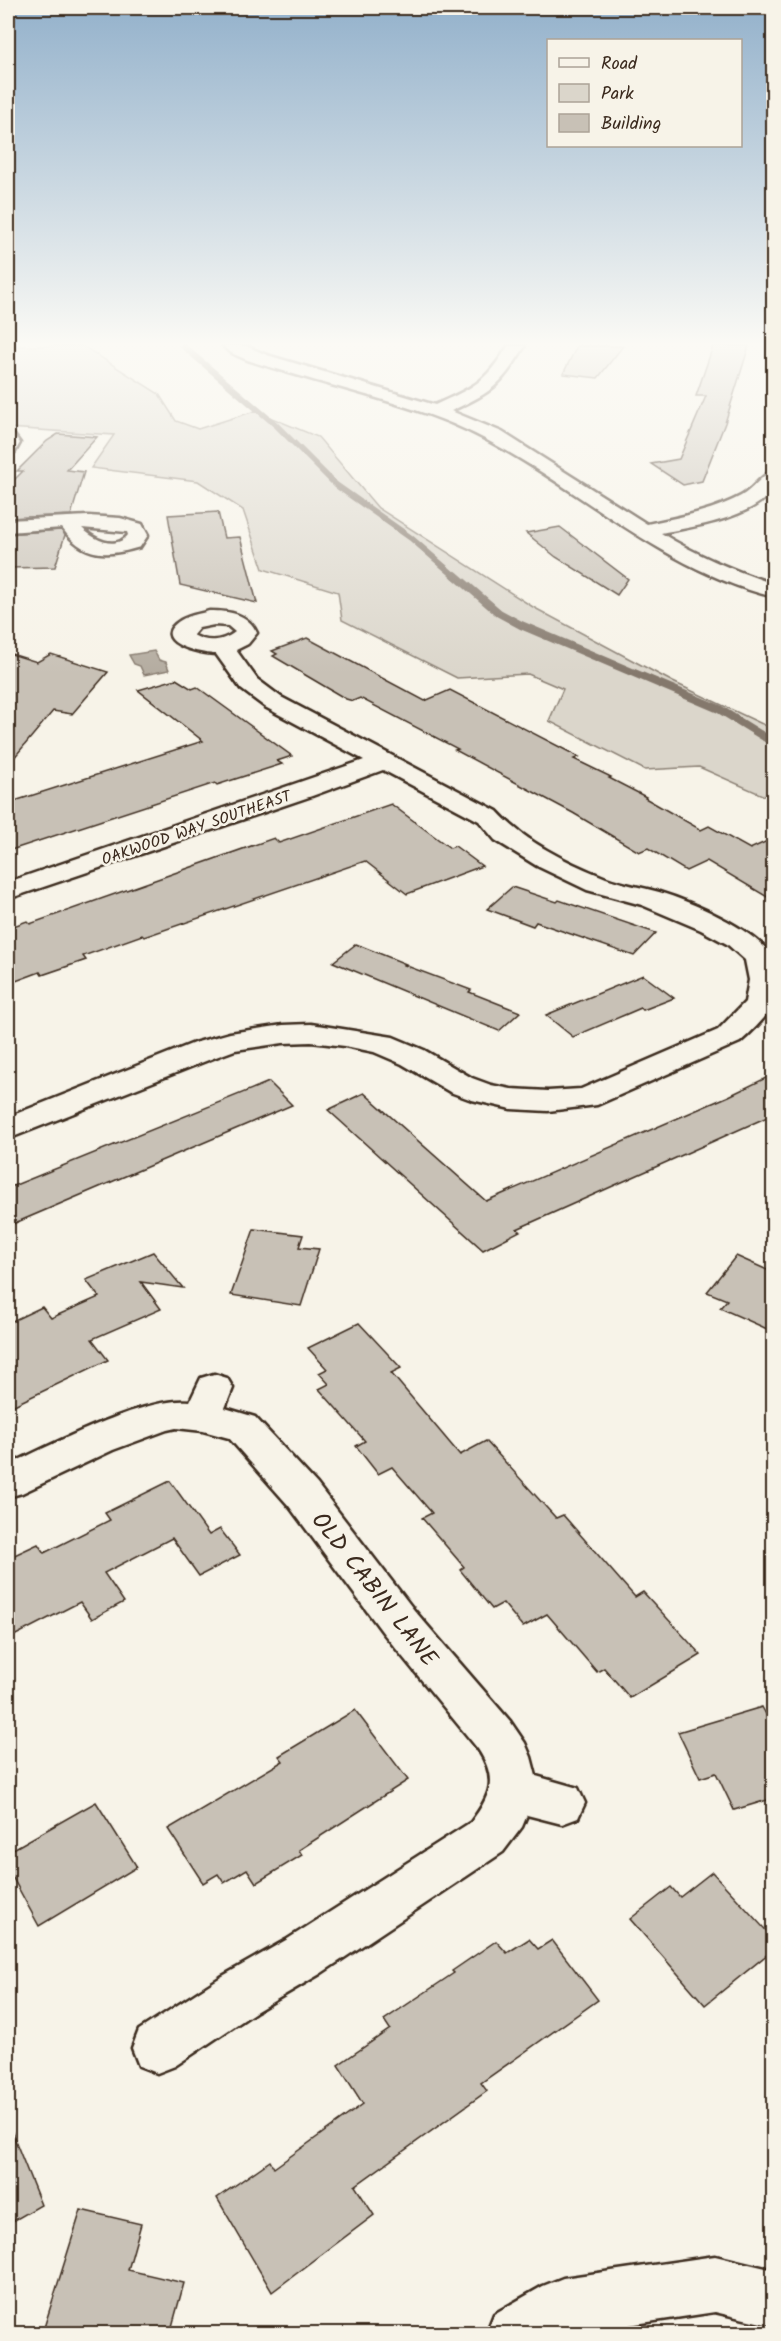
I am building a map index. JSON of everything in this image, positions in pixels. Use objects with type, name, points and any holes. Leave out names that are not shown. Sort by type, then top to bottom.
[{"type":"street","points":[[526,455],[682,555],[774,591]]},
{"type":"street","points":[[643,531],[702,517],[749,500],[774,477]]},
{"type":"street","points":[[8,526],[69,524]]},
{"type":"street","points":[[8,1129],[205,1050],[230,1042],[283,1034],[310,1033],[382,1044],[413,1057],[461,1085],[511,1099],[548,1101],[586,1098],[729,1036],[748,1019],[760,1003],[764,980],[759,957],[737,938],[652,899],[597,884],[546,860],[504,834],[488,816],[273,702],[249,684],[222,646]]},
{"type":"street","name":"OAKWOOD WAY SOUTHEAST","points":[[8,891],[303,791],[384,761]]},
{"type":"street","name":"OLD CABIN LANE","points":[[8,1482],[99,1440],[162,1416],[176,1414],[208,1403],[242,1427],[303,1495],[399,1622],[494,1735],[509,1757],[514,1780],[506,1812],[487,1837],[157,2048]]},
{"type":"street","points":[[511,1791],[562,1803]]},
{"type":"street","points":[[514,2334],[563,2306],[715,2284],[774,2298]]},
{"type":"green space","points":[[100,455],[333,455],[378,508],[533,607],[673,682],[773,729],[773,808],[767,797],[699,767],[645,770],[549,721],[563,689],[528,674],[457,678],[342,620],[338,592],[263,569],[243,510],[198,481],[91,468]]},
{"type":"shaded area","points":[[154,651],[159,660],[166,662],[169,670],[144,675],[140,666],[134,664],[129,655]]},
{"type":"building","points":[[33,455],[80,455],[67,470],[84,472],[71,515],[8,518],[8,486],[23,471],[17,471]]},
{"type":"building","points":[[681,455],[712,455],[702,481],[683,485],[651,464],[679,459]]},
{"type":"building","points":[[218,512],[224,538],[240,537],[257,603],[180,585],[168,515]]},
{"type":"building","points":[[560,527],[628,579],[617,595],[556,557],[526,533]]},
{"type":"building","points":[[61,530],[65,535],[55,567],[8,568],[8,534]]},
{"type":"building","points":[[307,638],[425,701],[450,690],[579,757],[574,759],[611,777],[609,778],[701,830],[709,826],[750,849],[774,838],[774,901],[707,861],[686,871],[648,848],[639,852],[573,813],[455,750],[458,749],[360,698],[353,701],[346,699],[273,656],[277,654],[272,651]]},
{"type":"building","points":[[8,653],[37,662],[51,654],[108,672],[72,714],[53,711],[8,765]]},
{"type":"building","points":[[176,679],[192,689],[197,687],[292,756],[277,761],[282,764],[217,785],[215,783],[8,851],[8,803],[203,741],[138,690]]},
{"type":"building","points":[[391,804],[450,848],[455,846],[482,866],[407,894],[365,861],[83,956],[86,960],[42,975],[40,972],[8,984],[8,928],[27,921],[30,924],[274,838],[279,843]]},
{"type":"building","points":[[512,887],[557,902],[559,900],[656,933],[634,956],[536,922],[533,926],[487,909]]},
{"type":"building","points":[[356,944],[520,1012],[499,1031],[333,962]]},
{"type":"building","points":[[643,975],[674,998],[643,1010],[641,1008],[573,1037],[546,1015]]},
{"type":"building","points":[[774,1074],[774,1114],[517,1229],[520,1231],[483,1250],[328,1110],[364,1093],[486,1201],[729,1096]]},
{"type":"building","points":[[269,1082],[292,1105],[8,1226],[8,1188]]},
{"type":"building","points":[[254,1229],[303,1235],[299,1247],[319,1249],[301,1306],[231,1295]]},
{"type":"building","points":[[153,1252],[183,1288],[141,1282],[161,1309],[92,1339],[108,1360],[8,1408],[8,1323],[42,1307],[51,1318],[99,1297],[86,1280]]},
{"type":"building","points":[[736,1256],[774,1273],[774,1332],[720,1308],[727,1300],[707,1292]]},
{"type":"building","points":[[359,1323],[401,1368],[391,1373],[460,1455],[486,1441],[556,1518],[563,1515],[635,1597],[643,1592],[701,1655],[630,1698],[604,1668],[597,1672],[547,1614],[523,1627],[503,1603],[492,1609],[460,1570],[464,1567],[422,1518],[432,1513],[392,1467],[378,1474],[356,1446],[365,1441],[319,1389],[329,1384],[319,1373],[327,1369],[308,1348]]},
{"type":"building","points":[[170,1481],[209,1535],[220,1529],[240,1555],[199,1576],[172,1538],[104,1573],[124,1602],[92,1619],[80,1602],[8,1639],[8,1558],[38,1544],[44,1553],[110,1520],[105,1513]]},
{"type":"building","points":[[762,1707],[774,1729],[774,1798],[734,1810],[716,1773],[700,1778],[678,1732]]},
{"type":"building","points":[[355,1710],[408,1780],[299,1850],[302,1855],[256,1883],[247,1869],[224,1883],[218,1874],[203,1883],[168,1829],[283,1761],[279,1756]]},
{"type":"building","points":[[96,1802],[137,1867],[39,1926],[8,1869],[8,1852]]},
{"type":"building","points":[[712,1872],[774,1939],[774,1949],[705,2005],[630,1919],[671,1887],[680,1897]]},
{"type":"building","points":[[529,1939],[538,1949],[552,1940],[598,2000],[481,2083],[487,2091],[355,2186],[374,2215],[272,2292],[217,2198],[270,2161],[274,2168],[363,2104],[338,2065],[390,2029],[384,2020],[454,1973],[452,1971],[496,1941],[507,1953]]},
{"type":"building","points":[[8,2126],[41,2205],[8,2224]]},
{"type":"building","points":[[81,2210],[141,2224],[128,2270],[184,2283],[170,2334],[42,2334]]},
{"type":"waterway","points":[[306,455],[336,485],[411,538],[456,577]]},
{"type":"waterway","points":[[455,575],[499,613],[521,625],[719,709],[774,743]]}]
